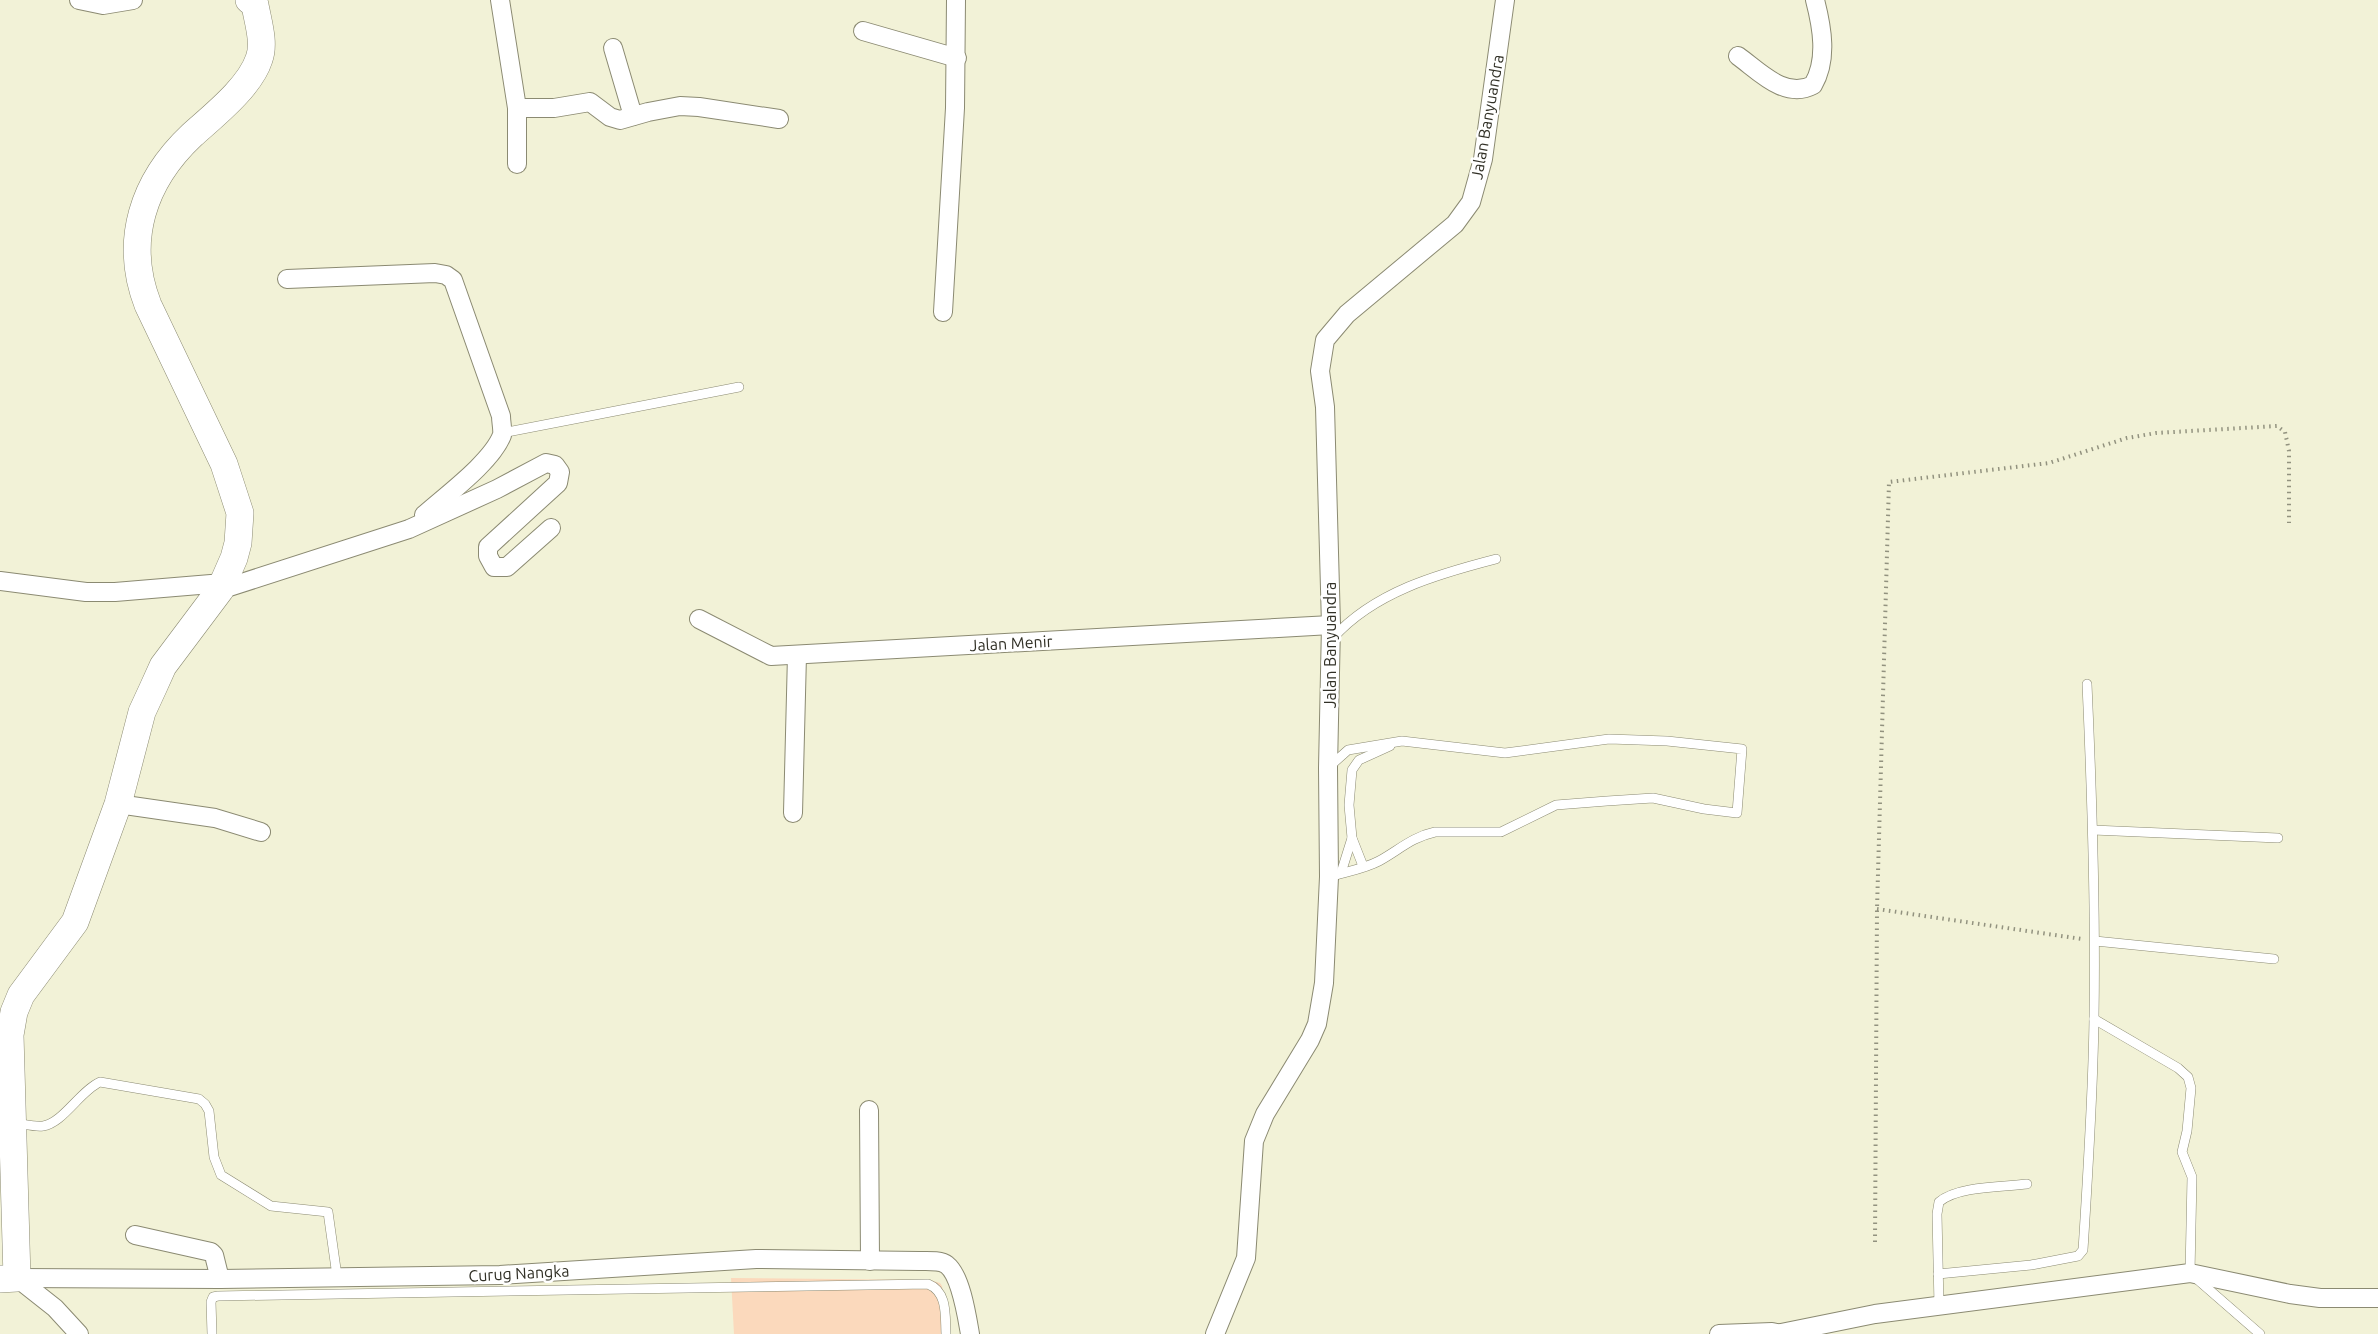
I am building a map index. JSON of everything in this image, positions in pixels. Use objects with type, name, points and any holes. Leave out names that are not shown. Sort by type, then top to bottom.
[{"type":"main road","points":[[8,1279],[10,1035],[14,1011],[21,995],[75,922],[118,804],[142,712],[163,666],[221,586],[234,558],[240,531],[238,503],[224,464],[148,305],[140,284],[136,260],[143,208],[166,164],[190,137],[227,104],[259,59],[261,40],[246,2]]},
{"type":"street","points":[[79,0],[104,5],[133,0]]},
{"type":"street","points":[[500,0],[517,108],[517,164]]},
{"type":"street","points":[[943,312],[957,58],[956,0]]},
{"type":"street","name":"Jalan Banyuandra","points":[[1215,1334],[1246,1258],[1254,1142],[1265,1114],[1302,1055],[1317,1024],[1324,983],[1335,875],[1328,768],[1331,633],[1325,406],[1320,371],[1326,340],[1347,314],[1455,224],[1471,202],[1483,159],[1505,0]]},
{"type":"street","points":[[1738,56],[1776,84],[1798,90],[1813,85],[1821,63],[1822,39],[1815,0]]},
{"type":"street","points":[[863,31],[957,58]]},
{"type":"street","points":[[613,48],[633,116]]},
{"type":"street","points":[[517,108],[554,108],[590,102],[616,120],[680,106],[779,119]]},
{"type":"street","points":[[287,279],[435,273],[450,277],[458,292],[501,416],[502,433],[492,451],[409,529]]},
{"type":"street","points":[[0,581],[86,592],[221,586],[409,529],[550,463],[560,472],[558,483],[488,547],[488,556],[494,567],[507,567],[551,528]]},
{"type":"street","name":"Jalan Menir","points":[[699,619],[766,655],[1331,633]]},
{"type":"street","points":[[793,813],[797,655]]},
{"type":"street","points":[[118,804],[215,818],[261,832]]},
{"type":"street","points":[[869,1110],[870,1260]]},
{"type":"street","points":[[135,1234],[211,1251],[220,1279]]},
{"type":"street","name":"Curug Nangka","points":[[8,1279],[500,1275],[756,1259],[919,1261],[948,1265],[959,1288],[970,1334]]},
{"type":"street","points":[[1719,1334],[1782,1334],[1875,1314],[2190,1273],[2320,1298],[2378,1298]]},
{"type":"street","points":[[8,1279],[55,1308],[79,1334]]},
{"type":"lane","points":[[502,433],[739,387]]},
{"type":"lane","points":[[1331,633],[1371,606],[1446,573],[1496,559]]},
{"type":"lane","points":[[1938,1274],[2031,1265],[2078,1256],[2083,1251],[2088,1176],[2095,941],[2087,684]]},
{"type":"lane","points":[[1328,768],[1348,750],[1402,741],[1505,753],[1609,739],[1666,741],[1742,749],[1737,813],[1704,809],[1653,798],[1556,805],[1501,832],[1425,834],[1413,838],[1378,862],[1335,875]]},
{"type":"lane","points":[[1363,866],[1352,838],[1348,805],[1352,770],[1359,760],[1402,741]]},
{"type":"lane","points":[[2093,830],[2278,838]]},
{"type":"lane","points":[[1335,875],[1352,838]]},
{"type":"lane","points":[[2095,941],[2274,959]]},
{"type":"lane","points":[[2094,1019],[2178,1068],[2188,1077],[2191,1088],[2187,1131],[2182,1152],[2192,1177],[2190,1273],[2260,1334]]},
{"type":"lane","points":[[11,1123],[49,1125],[91,1087],[100,1082],[199,1099],[208,1111],[214,1157],[221,1175],[271,1206],[328,1212],[337,1276]]},
{"type":"lane","points":[[1939,1306],[1937,1214],[1939,1202],[1949,1195],[1968,1191],[2027,1184]]},
{"type":"lane","points":[[212,1334],[211,1302],[213,1297],[218,1296],[928,1284],[936,1288],[943,1300],[946,1334]]},
{"type":"path","points":[[1875,1242],[1877,909],[1889,482],[2049,463],[2127,438],[2156,433],[2277,426],[2285,432],[2289,451],[2289,523]]},
{"type":"path","points":[[1877,909],[2095,941]]},
{"type":"shaded area","points":[[731,1278],[930,1280],[942,1286],[948,1334],[734,1334]]}]
